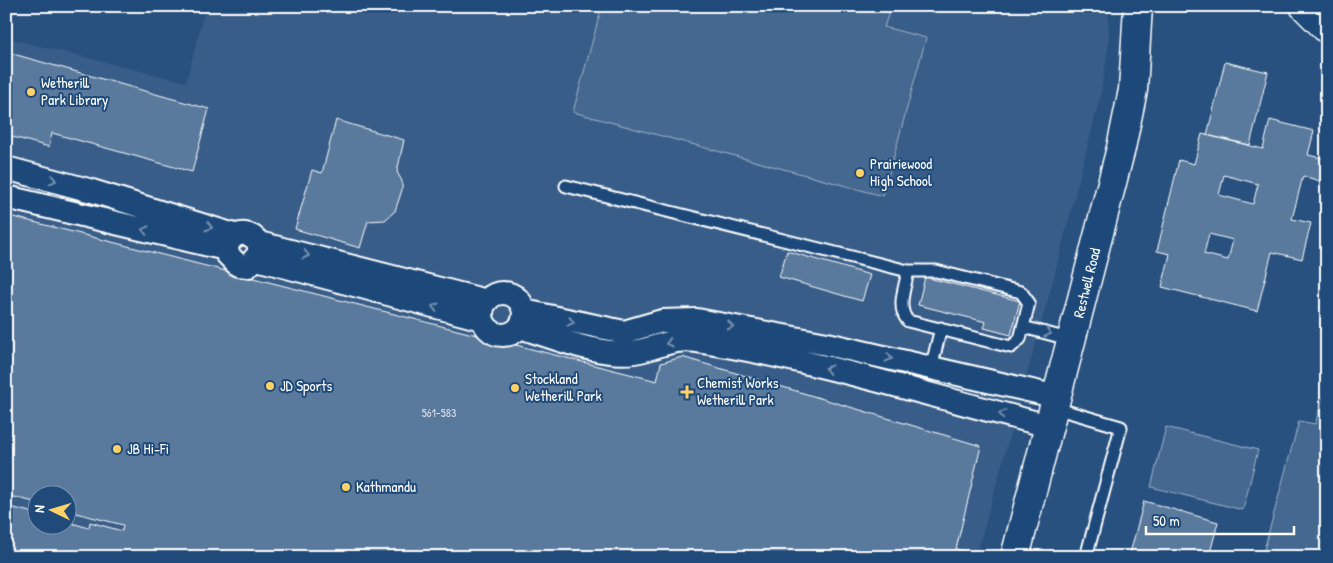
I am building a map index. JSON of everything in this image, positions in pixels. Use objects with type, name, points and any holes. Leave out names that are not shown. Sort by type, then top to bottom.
[{"type":"main road","name":"Restwell Road","points":[[1015,557],[1054,411],[1127,120],[1136,56],[1138,6]]},
{"type":"main road","points":[[1304,6],[1327,29]]},
{"type":"street","points":[[230,242],[92,191],[13,169],[10,198],[230,242],[245,233],[251,234],[258,251]]},
{"type":"street","points":[[230,242],[229,259],[238,265],[248,266],[258,251]]},
{"type":"street","points":[[258,251],[484,310]]},
{"type":"street","points":[[509,293],[521,302],[522,319],[509,335],[495,334],[485,326],[484,310],[494,294],[509,293]]},
{"type":"street","points":[[522,319],[624,332],[662,321],[697,320],[827,344],[930,368],[1054,411]]},
{"type":"street","points":[[522,319],[612,352],[634,352],[674,340],[695,340],[1054,411]]},
{"type":"lane","points":[[566,186],[908,271],[936,271],[1021,292],[1029,303],[1020,339],[1011,347],[908,320],[902,314],[908,271]]},
{"type":"lane","points":[[1023,327],[1072,340]]},
{"type":"lane","points":[[930,368],[941,328]]},
{"type":"lane","points":[[1054,411],[1121,427],[1086,557]]},
{"type":"shaded area","name":"Stockland Wetherill Park","points":[[206,6],[1108,6],[1109,42],[1101,94],[1053,281],[976,557],[6,557],[6,38],[186,82]]},
{"type":"shaded area","points":[[602,6],[891,6],[884,27],[926,38],[883,196],[573,112]]},
{"type":"shaded area","points":[[1327,384],[1327,557],[1262,557],[1299,421],[1315,424]]},
{"type":"shaded area","points":[[1166,427],[1258,450],[1243,510],[1151,487]]},
{"type":"building","points":[[6,52],[209,109],[192,172],[52,133],[49,147],[6,135]]},
{"type":"building","points":[[1225,62],[1268,72],[1250,145],[1207,135]]},
{"type":"building","points":[[336,120],[404,140],[397,172],[402,181],[402,190],[395,211],[385,220],[368,221],[360,248],[295,229],[312,170],[322,173]]},
{"type":"building","points":[[1270,120],[1314,131],[1308,155],[1326,159],[1320,181],[1303,176],[1292,219],[1311,223],[1302,259],[1272,252],[1257,311],[1162,287],[1170,254],[1157,251],[1179,160],[1194,164],[1202,134],[1263,149]],"holes":[[[1224,175],[1258,184],[1253,204],[1219,195]],[[1209,234],[1233,240],[1228,260],[1204,254]]]},
{"type":"building","points":[[6,215],[657,381],[661,363],[682,357],[981,446],[956,549],[977,554],[976,557],[6,557],[6,506],[28,512],[28,536],[78,536],[78,525],[89,528],[90,522],[122,531],[123,525],[78,514],[78,486],[28,486],[28,500],[6,495]]},
{"type":"building","points":[[787,251],[870,275],[862,301],[779,277]]},
{"type":"building","points":[[925,277],[1020,301],[1011,335],[984,328],[986,322],[918,305]]},
{"type":"building","points":[[1144,501],[1218,522],[1209,557],[1129,557]]},
{"type":"place","name":"Wetherill Park Library","points":[[31,92]]},
{"type":"place","name":"Prairiewood High School","points":[[860,173]]},
{"type":"place","name":"JD Sports","points":[[270,386]]},
{"type":"place","name":"Stockland Wetherill Park","points":[[515,388]]},
{"type":"place","name":"Chemist Works Wetherill Park","points":[[687,392]]},
{"type":"place","name":"JB Hi-Fi","points":[[117,449]]},
{"type":"place","name":"Kathmandu","points":[[346,487]]}]
